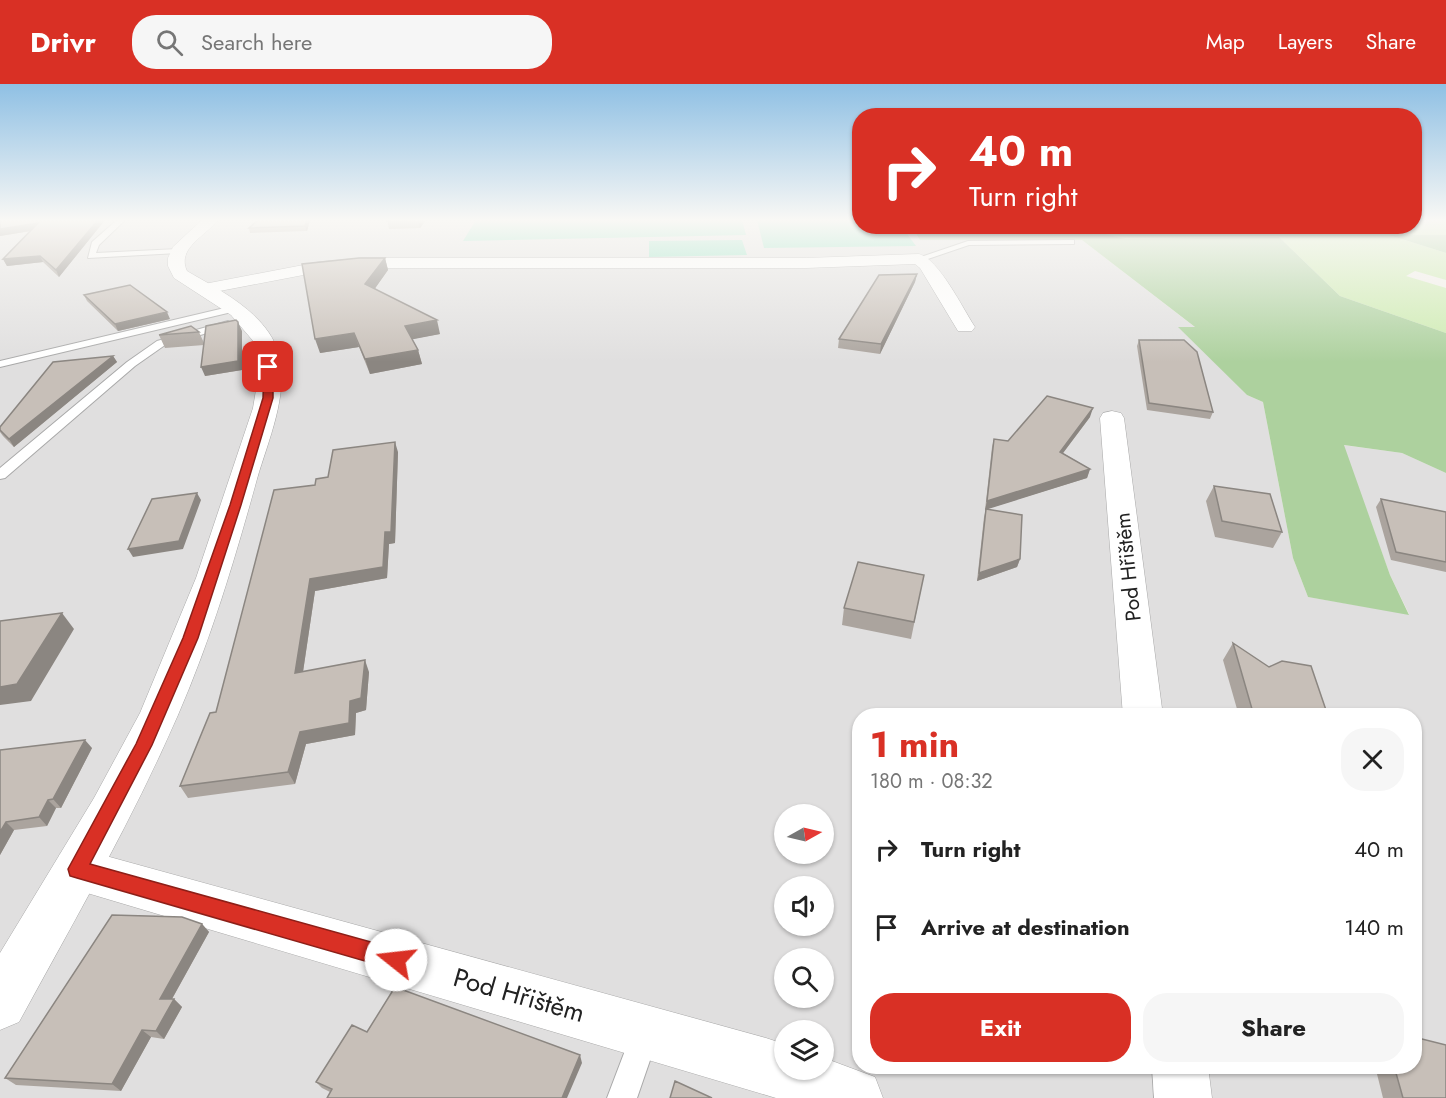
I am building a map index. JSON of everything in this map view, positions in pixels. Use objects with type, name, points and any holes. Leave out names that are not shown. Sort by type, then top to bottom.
[{"type":"street","points":[[0,1003],[77,869],[144,745],[190,638],[239,494],[268,398],[268,367],[264,342],[240,314],[180,273],[175,267]]},
{"type":"street","points":[[204,289],[317,267]]},
{"type":"street","points":[[928,267],[965,327]]},
{"type":"street","name":"Pod Hřištěm","points":[[1112,418],[1142,708]]},
{"type":"street","name":"Pod Hřištěm","points":[[77,869],[766,1066],[854,1098]]},
{"type":"street","points":[[1181,1074],[1183,1098]]},
{"type":"lane","points":[[0,364],[240,314]]},
{"type":"lane","points":[[0,475],[131,364],[161,343],[240,314]]},
{"type":"lane","points":[[622,1098],[646,1031]]},
{"type":"shaded area","points":[[0,267],[1117,267],[1196,328],[1179,327],[1247,395],[1263,402],[1293,558],[1308,597],[1409,614],[1390,575],[1343,445],[1402,453],[1446,473],[1446,1098],[0,1098]]},
{"type":"green space","points":[[1117,267],[1310,267],[1340,296],[1446,333],[1446,473],[1402,453],[1344,445],[1390,575],[1409,615],[1308,597],[1293,558],[1263,402],[1247,395],[1178,327],[1195,327]]},
{"type":"green space","points":[[1310,267],[1446,267],[1446,280],[1415,271],[1406,276],[1446,288],[1446,333],[1340,296]]},
{"type":"building","points":[[303,267],[378,267],[365,284],[437,320],[405,326],[418,350],[365,359],[354,333],[315,339]]},
{"type":"building","points":[[917,274],[881,344],[839,339],[879,275]]},
{"type":"building","points":[[130,285],[167,312],[115,324],[84,295]]},
{"type":"building","points":[[236,320],[238,322],[238,361],[201,367],[206,326]]},
{"type":"building","points":[[191,326],[199,332],[159,335]]},
{"type":"building","points":[[1139,340],[1184,340],[1197,352],[1213,412],[1149,403]]},
{"type":"building","points":[[113,356],[9,439],[0,430],[0,427],[53,362]]},
{"type":"building","points":[[1047,396],[1093,408],[1060,452],[1090,469],[987,501],[994,439],[1008,441]]},
{"type":"building","points":[[395,442],[391,532],[385,532],[383,567],[310,579],[295,673],[365,660],[361,698],[350,701],[349,723],[300,732],[288,772],[180,786],[210,713],[216,712],[274,490],[315,485],[316,479],[328,477],[333,450]]},
{"type":"building","points":[[1214,486],[1270,494],[1282,532],[1222,521]]},
{"type":"building","points":[[197,493],[179,541],[128,549],[152,499]]},
{"type":"building","points":[[1381,499],[1446,512],[1446,562],[1396,552]]},
{"type":"building","points":[[986,509],[1022,515],[1020,559],[979,573]]},
{"type":"building","points":[[858,562],[924,575],[914,622],[844,608]]},
{"type":"building","points":[[62,613],[17,684],[0,687],[0,621]]},
{"type":"building","points":[[1233,643],[1269,667],[1282,661],[1311,666],[1325,708],[1252,708]]},
{"type":"building","points":[[85,740],[53,799],[48,800],[39,817],[6,822],[0,832],[0,750]]},
{"type":"building","points":[[112,915],[182,917],[202,924],[160,999],[174,999],[156,1031],[142,1030],[112,1084],[5,1078]]},
{"type":"building","points":[[395,987],[580,1055],[562,1098],[327,1098],[332,1089],[316,1082],[352,1025],[367,1032]]},
{"type":"building","points":[[1422,1039],[1446,1045],[1446,1098],[1403,1098],[1396,1074],[1422,1074]]},
{"type":"building","points":[[675,1081],[712,1098],[670,1098]]},
{"type":"route","points":[[268,367],[268,398],[236,505],[190,638],[144,745],[77,869],[396,960]]}]
